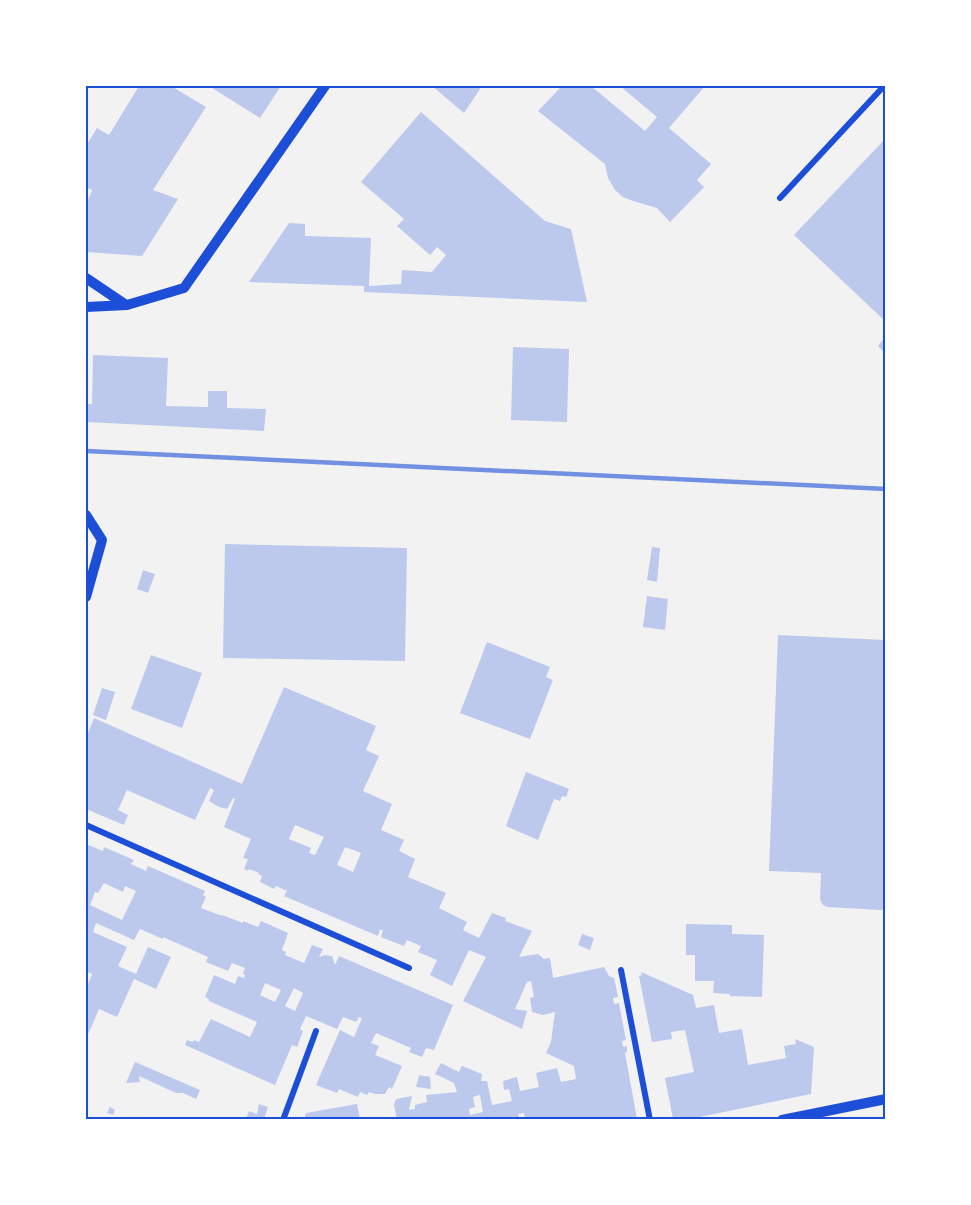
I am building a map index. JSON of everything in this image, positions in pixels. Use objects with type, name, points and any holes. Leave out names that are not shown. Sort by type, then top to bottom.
[{"type":"street","points":[[86,307],[127,305],[184,288],[325,86]]},
{"type":"street","points":[[780,198],[884,86]]},
{"type":"street","points":[[86,278],[127,305]]},
{"type":"street","points":[[86,515],[102,540],[86,597]]},
{"type":"street","points":[[86,825],[410,968]]},
{"type":"street","points":[[621,970],[651,1119]]},
{"type":"street","points":[[283,1119],[316,1031]]},
{"type":"street","points":[[782,1119],[885,1099]]},
{"type":"building","points":[[139,86],[171,86],[206,107],[153,190],[178,199],[142,256],[86,252],[86,205],[92,190],[86,187],[86,146],[97,128],[109,135]]},
{"type":"building","points":[[209,86],[281,86],[260,118]]},
{"type":"building","points":[[432,86],[482,86],[464,113]]},
{"type":"building","points":[[562,86],[591,86],[645,131],[657,117],[620,86],[705,86],[669,128],[711,164],[697,180],[704,187],[670,222],[657,208],[623,197],[615,190],[608,178],[605,164],[538,111]]},
{"type":"building","points":[[421,112],[545,221],[571,229],[587,302],[364,292],[364,286],[249,282],[289,223],[305,224],[305,236],[371,238],[369,286],[401,284],[402,270],[432,272],[446,255],[437,247],[430,255],[397,226],[404,219],[361,182]]},
{"type":"building","points":[[885,139],[885,321],[794,235]]},
{"type":"building","points":[[885,337],[885,353],[878,346]]},
{"type":"building","points":[[513,347],[569,349],[567,422],[511,420]]},
{"type":"building","points":[[93,355],[168,358],[166,406],[208,407],[208,391],[227,391],[227,408],[266,409],[264,431],[86,422],[86,404],[92,404]]},
{"type":"building","points":[[225,544],[407,548],[405,661],[223,658]]},
{"type":"building","points":[[652,547],[660,548],[657,582],[647,580]]},
{"type":"building","points":[[143,570],[155,574],[148,593],[137,589]]},
{"type":"building","points":[[647,596],[668,599],[665,630],[643,627]]},
{"type":"building","points":[[778,635],[885,640],[885,908],[881,910],[823,905],[820,900],[821,873],[769,871]]},
{"type":"building","points":[[487,642],[550,667],[546,677],[553,680],[530,739],[460,713]]},
{"type":"building","points":[[151,655],[202,673],[182,728],[131,709]]},
{"type":"building","points":[[284,687],[376,726],[366,750],[379,756],[363,791],[392,804],[381,830],[404,840],[399,851],[415,859],[408,877],[446,893],[439,908],[467,922],[463,930],[479,938],[492,913],[506,918],[505,921],[532,931],[519,957],[538,954],[544,959],[550,958],[553,978],[604,967],[609,976],[614,978],[618,997],[613,998],[614,1004],[619,1003],[626,1040],[622,1041],[623,1047],[627,1046],[625,1053],[637,1119],[525,1119],[524,1113],[518,1114],[520,1119],[397,1119],[394,1105],[396,1099],[412,1096],[409,1110],[415,1109],[415,1105],[427,1102],[426,1095],[457,1092],[454,1083],[435,1074],[441,1063],[459,1072],[462,1066],[482,1074],[481,1081],[487,1081],[492,1105],[512,1101],[509,1089],[504,1090],[503,1081],[517,1077],[520,1091],[539,1087],[536,1073],[557,1068],[561,1082],[576,1079],[574,1066],[546,1053],[551,1042],[555,1012],[543,1015],[532,1012],[530,998],[534,997],[531,981],[527,982],[515,1009],[527,1011],[522,1029],[463,1001],[486,957],[469,950],[452,986],[430,975],[437,960],[418,952],[421,946],[407,940],[404,946],[381,937],[383,931],[380,929],[378,936],[284,896],[287,891],[276,886],[274,889],[260,882],[262,876],[259,873],[244,869],[248,859],[243,858],[251,839],[224,827],[235,799],[233,798],[227,809],[219,807],[209,801],[214,790],[210,788],[195,820],[127,790],[118,810],[128,815],[124,825],[86,809],[86,738],[94,718],[242,784]],"holes":[[[295,825],[324,837],[315,855],[309,853],[311,848],[289,839]],[[345,847],[361,853],[353,872],[337,865]],[[480,1095],[483,1112],[470,1115],[469,1109],[475,1107],[473,1097]]]},
{"type":"building","points":[[102,688],[115,692],[106,720],[93,715]]},
{"type":"building","points":[[526,772],[569,789],[566,797],[562,796],[560,801],[554,799],[538,840],[506,826]]},
{"type":"building","points":[[86,844],[103,851],[104,847],[134,860],[131,864],[146,871],[148,866],[205,891],[203,895],[206,897],[201,908],[258,927],[261,921],[288,933],[282,950],[286,952],[285,955],[304,963],[312,945],[323,949],[319,957],[332,956],[335,965],[339,956],[453,1005],[434,1050],[426,1048],[422,1057],[409,1052],[411,1048],[376,1033],[371,1043],[379,1046],[375,1055],[402,1066],[392,1089],[389,1087],[385,1094],[369,1092],[367,1095],[360,1092],[358,1097],[339,1089],[337,1093],[316,1085],[340,1030],[354,1037],[362,1018],[359,1017],[356,1022],[343,1017],[337,1029],[306,1016],[300,1029],[303,1031],[297,1047],[292,1045],[275,1085],[185,1045],[187,1040],[199,1042],[211,1019],[250,1037],[257,1022],[209,1001],[205,997],[214,975],[235,984],[238,976],[244,978],[245,968],[232,963],[228,971],[206,962],[208,957],[163,937],[163,939],[140,929],[134,940],[96,923],[93,932],[127,947],[118,966],[136,974],[148,947],[171,957],[156,989],[134,979],[117,1017],[99,1009],[86,1039],[86,989],[92,974],[86,971]],"holes":[[[104,883],[123,892],[125,886],[136,891],[122,920],[90,905],[95,892],[98,893]],[[265,983],[281,990],[275,1002],[260,995]],[[294,988],[303,993],[295,1011],[285,1006]]]},
{"type":"building","points":[[686,924],[732,925],[732,934],[764,935],[762,997],[713,993],[714,981],[695,981],[695,955],[686,955]]},
{"type":"building","points":[[582,934],[594,938],[590,950],[578,945]]},
{"type":"building","points":[[641,972],[693,995],[696,1008],[714,1005],[719,1033],[742,1029],[748,1065],[786,1058],[784,1046],[796,1044],[795,1039],[814,1047],[811,1094],[690,1119],[673,1119],[665,1078],[694,1072],[685,1030],[671,1032],[672,1039],[652,1042],[639,976],[642,975]]},
{"type":"building","points":[[135,1062],[200,1090],[196,1099],[183,1093],[176,1093],[139,1076],[140,1082],[126,1083]]},
{"type":"building","points":[[419,1075],[430,1077],[431,1089],[416,1087]]},
{"type":"building","points":[[259,1104],[268,1107],[264,1119],[246,1119],[249,1111],[257,1114]]},
{"type":"building","points":[[357,1104],[360,1119],[304,1119],[306,1113]]},
{"type":"building","points":[[110,1107],[115,1110],[113,1115],[107,1113]]},
{"type":"railway","points":[[86,451],[886,489]]}]
